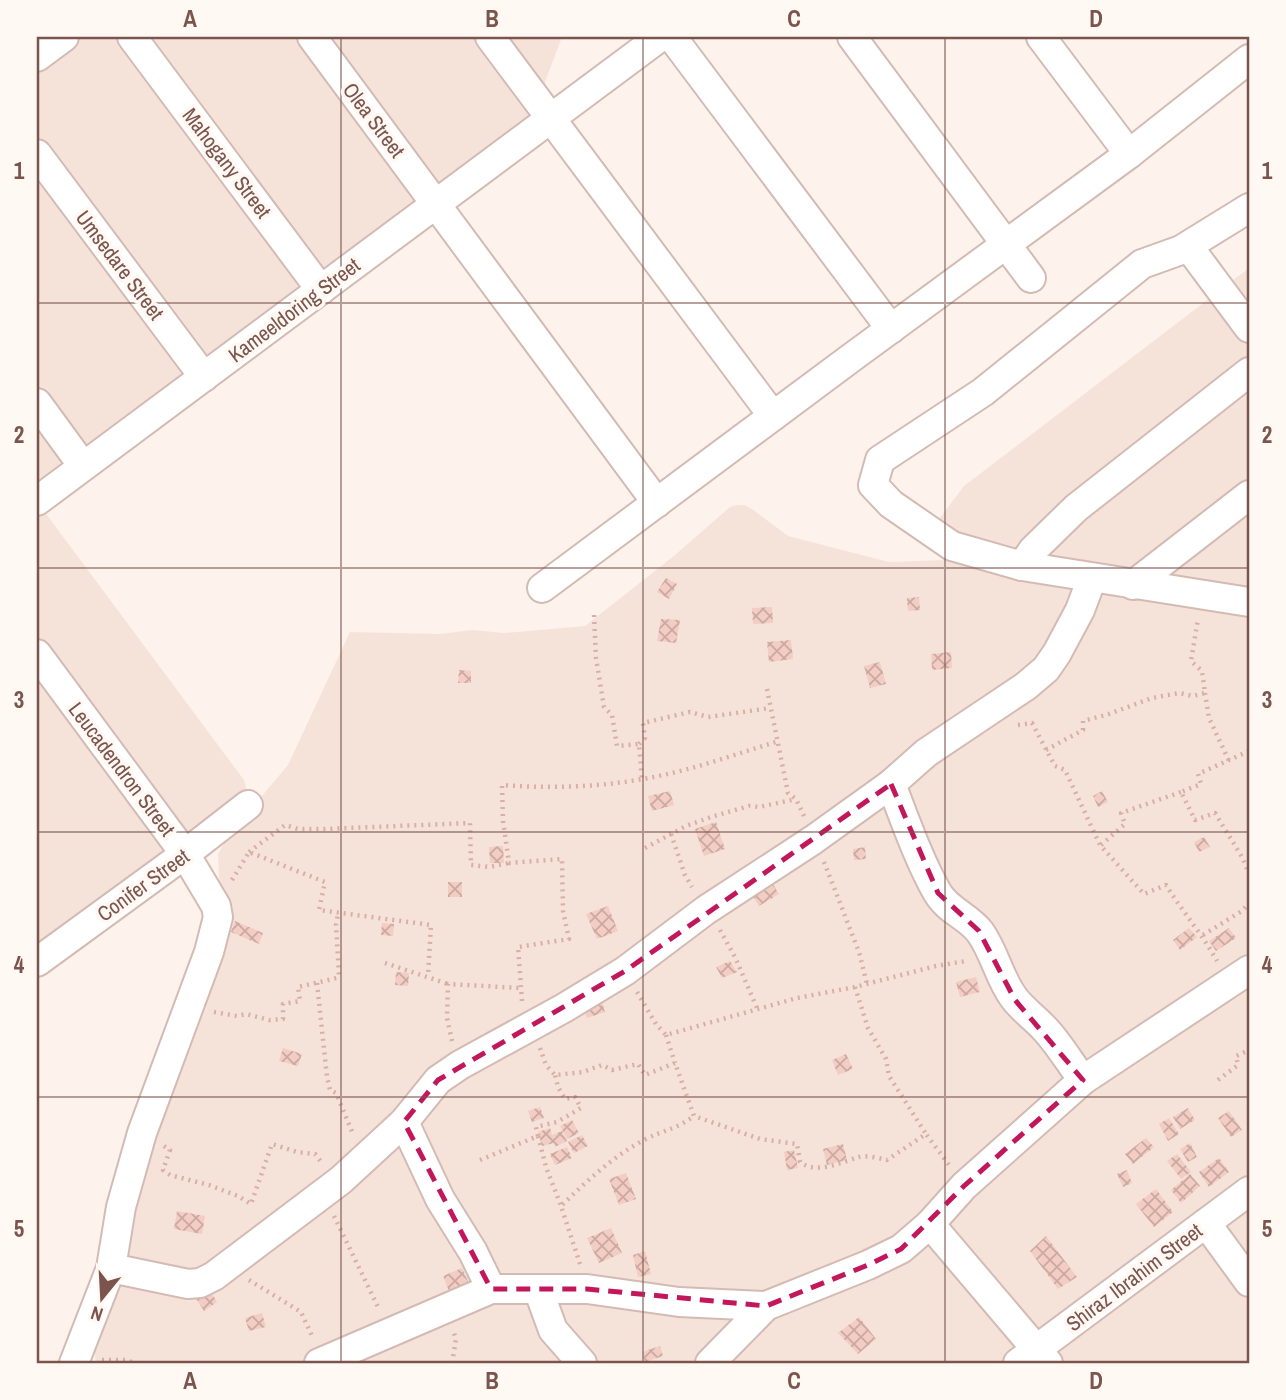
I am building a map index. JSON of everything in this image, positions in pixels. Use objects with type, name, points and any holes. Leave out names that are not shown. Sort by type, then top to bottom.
[{"type":"street","points":[[37,57],[64,37]]},
{"type":"street","name":"Mahogany Street","points":[[132,37],[321,290]]},
{"type":"street","name":"Olea Street","points":[[312,37],[657,503]]},
{"type":"street","points":[[490,37],[773,416]]},
{"type":"street","name":"Kameeldoring Street","points":[[37,501],[660,37]]},
{"type":"street","points":[[672,37],[891,329]]},
{"type":"street","points":[[852,37],[1031,278]]},
{"type":"street","points":[[1041,37],[1129,155]]},
{"type":"street","points":[[1237,37],[1249,53]]},
{"type":"street","points":[[542,589],[1129,155],[1249,59]]},
{"type":"street","name":"Umsedare Street","points":[[37,153],[204,377]]},
{"type":"street","points":[[1249,208],[1188,246],[1142,264],[983,392],[880,460],[873,485],[891,504],[952,546],[1022,566],[1249,602]]},
{"type":"street","points":[[1188,246],[1249,328]]},
{"type":"street","points":[[1022,566],[1033,550],[1076,508],[1249,372]]},
{"type":"street","points":[[37,403],[83,466]]},
{"type":"street","points":[[1133,585],[1249,495]]},
{"type":"street","points":[[111,1268],[188,1284],[200,1283],[227,1266],[364,1158],[404,1122],[438,1080],[625,971],[706,910],[813,840],[891,784],[926,753],[1000,704],[1046,669],[1080,610],[1092,578]]},
{"type":"street","name":"Leucadendron Street","points":[[37,654],[185,855],[211,896]]},
{"type":"street","points":[[891,784],[915,845],[938,893],[949,908],[973,925],[993,952],[1015,1000],[1045,1029],[1083,1080]]},
{"type":"street","name":"Conifer Street","points":[[39,954],[185,855],[248,805]]},
{"type":"street","points":[[74,1363],[111,1268],[121,1207],[142,1133],[216,929],[211,896]]},
{"type":"street","points":[[710,1363],[766,1306],[901,1249],[930,1224],[964,1186],[1083,1080],[1240,977]]},
{"type":"street","points":[[404,1122],[440,1199],[491,1289]]},
{"type":"street","name":"Shiraz Ibrahim Street","points":[[1034,1358],[1249,1191]]},
{"type":"street","points":[[1206,1223],[1249,1282]]},
{"type":"street","points":[[930,1224],[1034,1358]]},
{"type":"street","points":[[321,1362],[491,1289],[587,1289],[678,1302],[766,1306]]},
{"type":"street","points":[[538,1289],[553,1330],[582,1363]]},
{"type":"path","points":[[1201,594],[1191,662],[1202,671],[1209,718],[1229,761]]},
{"type":"path","points":[[594,615],[596,658],[604,707],[612,715],[617,746],[639,744],[645,738],[643,723],[690,712],[708,717],[770,708]]},
{"type":"path","points":[[767,689],[788,793],[796,799],[820,853],[859,952],[867,984]]},
{"type":"path","points":[[1046,750],[1083,730],[1083,721],[1152,698],[1179,693],[1192,696],[1205,693]]},
{"type":"path","points":[[1000,704],[1016,726],[1032,723],[1055,766],[1065,770],[1100,845],[1144,894],[1166,885],[1182,911],[1240,977]]},
{"type":"path","points":[[509,863],[503,821],[502,785],[553,789],[642,779],[776,743]]},
{"type":"path","points":[[639,744],[642,779]]},
{"type":"path","points":[[1100,845],[1125,824],[1121,813],[1200,784],[1198,774],[1249,751]]},
{"type":"path","points":[[1181,792],[1195,820],[1215,813],[1242,857],[1249,874]]},
{"type":"path","points":[[645,848],[686,826],[749,806],[759,807],[796,799]]},
{"type":"path","points":[[211,896],[249,852],[285,825],[298,829],[324,829],[470,822],[471,865],[489,867],[562,859],[563,911],[569,939],[518,947],[520,988],[524,1013],[546,1065],[555,1075],[565,1099],[575,1097],[581,1108],[557,1122],[536,1127],[546,1167],[587,1289]]},
{"type":"path","points":[[671,834],[685,875],[735,957],[757,1008]]},
{"type":"path","points":[[249,852],[325,882],[319,910],[431,925],[428,976]]},
{"type":"path","points":[[1203,935],[1242,911],[1249,903]]},
{"type":"path","points":[[189,1005],[237,1016],[246,1014],[269,1020],[283,1019],[283,1004],[300,1001],[298,987],[314,985],[339,975],[336,925],[338,914]]},
{"type":"path","points":[[666,1035],[757,1008],[855,988],[936,966],[962,963],[993,952]]},
{"type":"path","points":[[385,963],[448,984],[520,988]]},
{"type":"path","points":[[625,971],[656,1024],[666,1035],[694,1116]]},
{"type":"path","points":[[317,982],[323,1055],[330,1090],[335,1093],[364,1158]]},
{"type":"path","points":[[448,984],[447,1018],[460,1065]]},
{"type":"path","points":[[855,988],[868,1028],[886,1059],[889,1076],[926,1135],[964,1186]]},
{"type":"path","points":[[1218,1080],[1238,1065],[1236,1056],[1249,1049]]},
{"type":"path","points":[[555,1075],[583,1072],[602,1065],[612,1070],[638,1064],[645,1075],[675,1063]]},
{"type":"path","points":[[694,1116],[760,1139],[797,1144],[800,1162],[807,1167],[824,1167],[862,1156],[887,1160],[926,1135]]},
{"type":"path","points":[[561,1206],[603,1167],[645,1139],[678,1128],[694,1116]]},
{"type":"path","points":[[142,1133],[170,1150],[163,1170],[170,1175],[209,1185],[251,1204],[272,1144],[297,1152],[316,1154],[328,1170],[332,1213],[389,1333]]},
{"type":"path","points":[[481,1160],[538,1136]]},
{"type":"path","points":[[227,1266],[301,1312],[321,1362]]},
{"type":"highlighted area","points":[[891,784],[938,893],[979,931],[1015,1000],[1083,1080],[964,1186],[901,1249],[766,1306],[587,1289],[491,1289],[404,1122],[438,1080],[625,971]]},
{"type":"shaded area","points":[[37,37],[562,37],[545,82],[553,119],[38,503],[244,780],[251,806],[37,964]]},
{"type":"shaded area","points":[[1249,268],[1249,1363],[96,1363],[93,1343],[130,1192],[221,927],[218,854],[229,835],[288,765],[350,632],[440,634],[472,630],[504,633],[585,626],[675,555],[730,507],[737,505],[752,509],[788,536],[889,562],[975,559],[939,519],[964,486]]},
{"type":"building","points":[[666,578],[677,584],[669,599],[657,592]]},
{"type":"building","points":[[919,597],[920,610],[908,611],[907,598]]},
{"type":"building","points":[[772,607],[773,623],[753,624],[752,608]]},
{"type":"building","points":[[661,619],[680,620],[676,643],[657,641]]},
{"type":"building","points":[[791,640],[793,659],[769,662],[767,642]]},
{"type":"building","points":[[951,652],[952,668],[932,670],[931,654]]},
{"type":"building","points":[[880,662],[886,684],[870,688],[864,666]]},
{"type":"building","points":[[459,670],[471,671],[471,683],[458,683]]},
{"type":"building","points":[[670,791],[674,805],[652,811],[648,796]]},
{"type":"building","points":[[1102,791],[1108,802],[1098,807],[1093,796]]},
{"type":"building","points":[[716,822],[725,849],[704,856],[695,829]]},
{"type":"building","points":[[1204,837],[1210,847],[1199,852],[1194,842]]},
{"type":"building","points":[[503,846],[504,863],[490,863],[489,847]]},
{"type":"building","points":[[865,847],[866,859],[854,860],[853,849]]},
{"type":"building","points":[[448,882],[462,882],[462,897],[448,897]]},
{"type":"building","points":[[772,883],[779,894],[759,906],[752,895]]},
{"type":"building","points":[[608,906],[618,931],[597,939],[586,914]]},
{"type":"building","points":[[235,921],[263,933],[259,944],[231,932]]},
{"type":"building","points":[[382,923],[394,924],[393,936],[381,935]]},
{"type":"building","points":[[1189,928],[1197,937],[1180,950],[1173,940]]},
{"type":"building","points":[[1229,928],[1236,938],[1216,951],[1209,941]]},
{"type":"building","points":[[730,961],[737,972],[722,978],[716,967]]},
{"type":"building","points":[[396,972],[409,973],[408,986],[395,985]]},
{"type":"building","points":[[976,977],[980,992],[960,997],[956,982]]},
{"type":"building","points":[[601,999],[605,1012],[587,1018],[583,1006]]},
{"type":"building","points":[[283,1048],[302,1054],[298,1066],[279,1061]]},
{"type":"building","points":[[846,1054],[853,1069],[838,1075],[832,1060]]},
{"type":"building","points":[[540,1107],[544,1118],[532,1122],[528,1111]]},
{"type":"building","points":[[1188,1108],[1195,1120],[1180,1129],[1173,1117]]},
{"type":"building","points":[[1229,1111],[1242,1130],[1231,1137],[1218,1118]]},
{"type":"building","points":[[1169,1118],[1179,1134],[1168,1141],[1159,1124]]},
{"type":"building","points":[[572,1120],[579,1133],[567,1139],[560,1126]]},
{"type":"building","points":[[550,1128],[552,1135],[562,1131],[567,1141],[555,1147],[554,1143],[542,1146],[538,1132]]},
{"type":"building","points":[[582,1135],[588,1146],[574,1153],[568,1142]]},
{"type":"building","points":[[1146,1138],[1154,1147],[1133,1164],[1125,1154]]},
{"type":"building","points":[[1190,1143],[1197,1157],[1188,1162],[1180,1149]]},
{"type":"building","points":[[843,1144],[847,1160],[827,1165],[823,1149]]},
{"type":"building","points":[[567,1147],[572,1158],[555,1165],[550,1154]]},
{"type":"building","points":[[794,1150],[798,1168],[787,1170],[784,1152]]},
{"type":"building","points":[[1177,1154],[1191,1172],[1181,1179],[1167,1161]]},
{"type":"building","points":[[1219,1158],[1229,1172],[1209,1187],[1199,1172]]},
{"type":"building","points":[[1127,1170],[1132,1183],[1123,1187],[1117,1174]]},
{"type":"building","points":[[626,1173],[636,1199],[619,1205],[609,1179]]},
{"type":"building","points":[[1190,1174],[1200,1186],[1181,1203],[1171,1190]]},
{"type":"building","points":[[1156,1189],[1173,1212],[1154,1227],[1136,1204]]},
{"type":"building","points":[[177,1211],[205,1216],[202,1234],[174,1229]]},
{"type":"building","points":[[611,1228],[622,1253],[599,1263],[587,1238]]},
{"type":"building","points":[[1046,1236],[1077,1277],[1058,1289],[1030,1251]]},
{"type":"building","points":[[645,1251],[651,1274],[638,1277],[633,1255]]},
{"type":"building","points":[[462,1268],[472,1290],[452,1298],[443,1276]]},
{"type":"building","points":[[209,1289],[217,1302],[204,1311],[195,1297]]},
{"type":"building","points":[[262,1313],[266,1327],[249,1331],[245,1318]]},
{"type":"building","points":[[859,1317],[876,1339],[858,1354],[838,1333]]},
{"type":"building","points":[[660,1346],[663,1356],[645,1362],[642,1352]]}]
